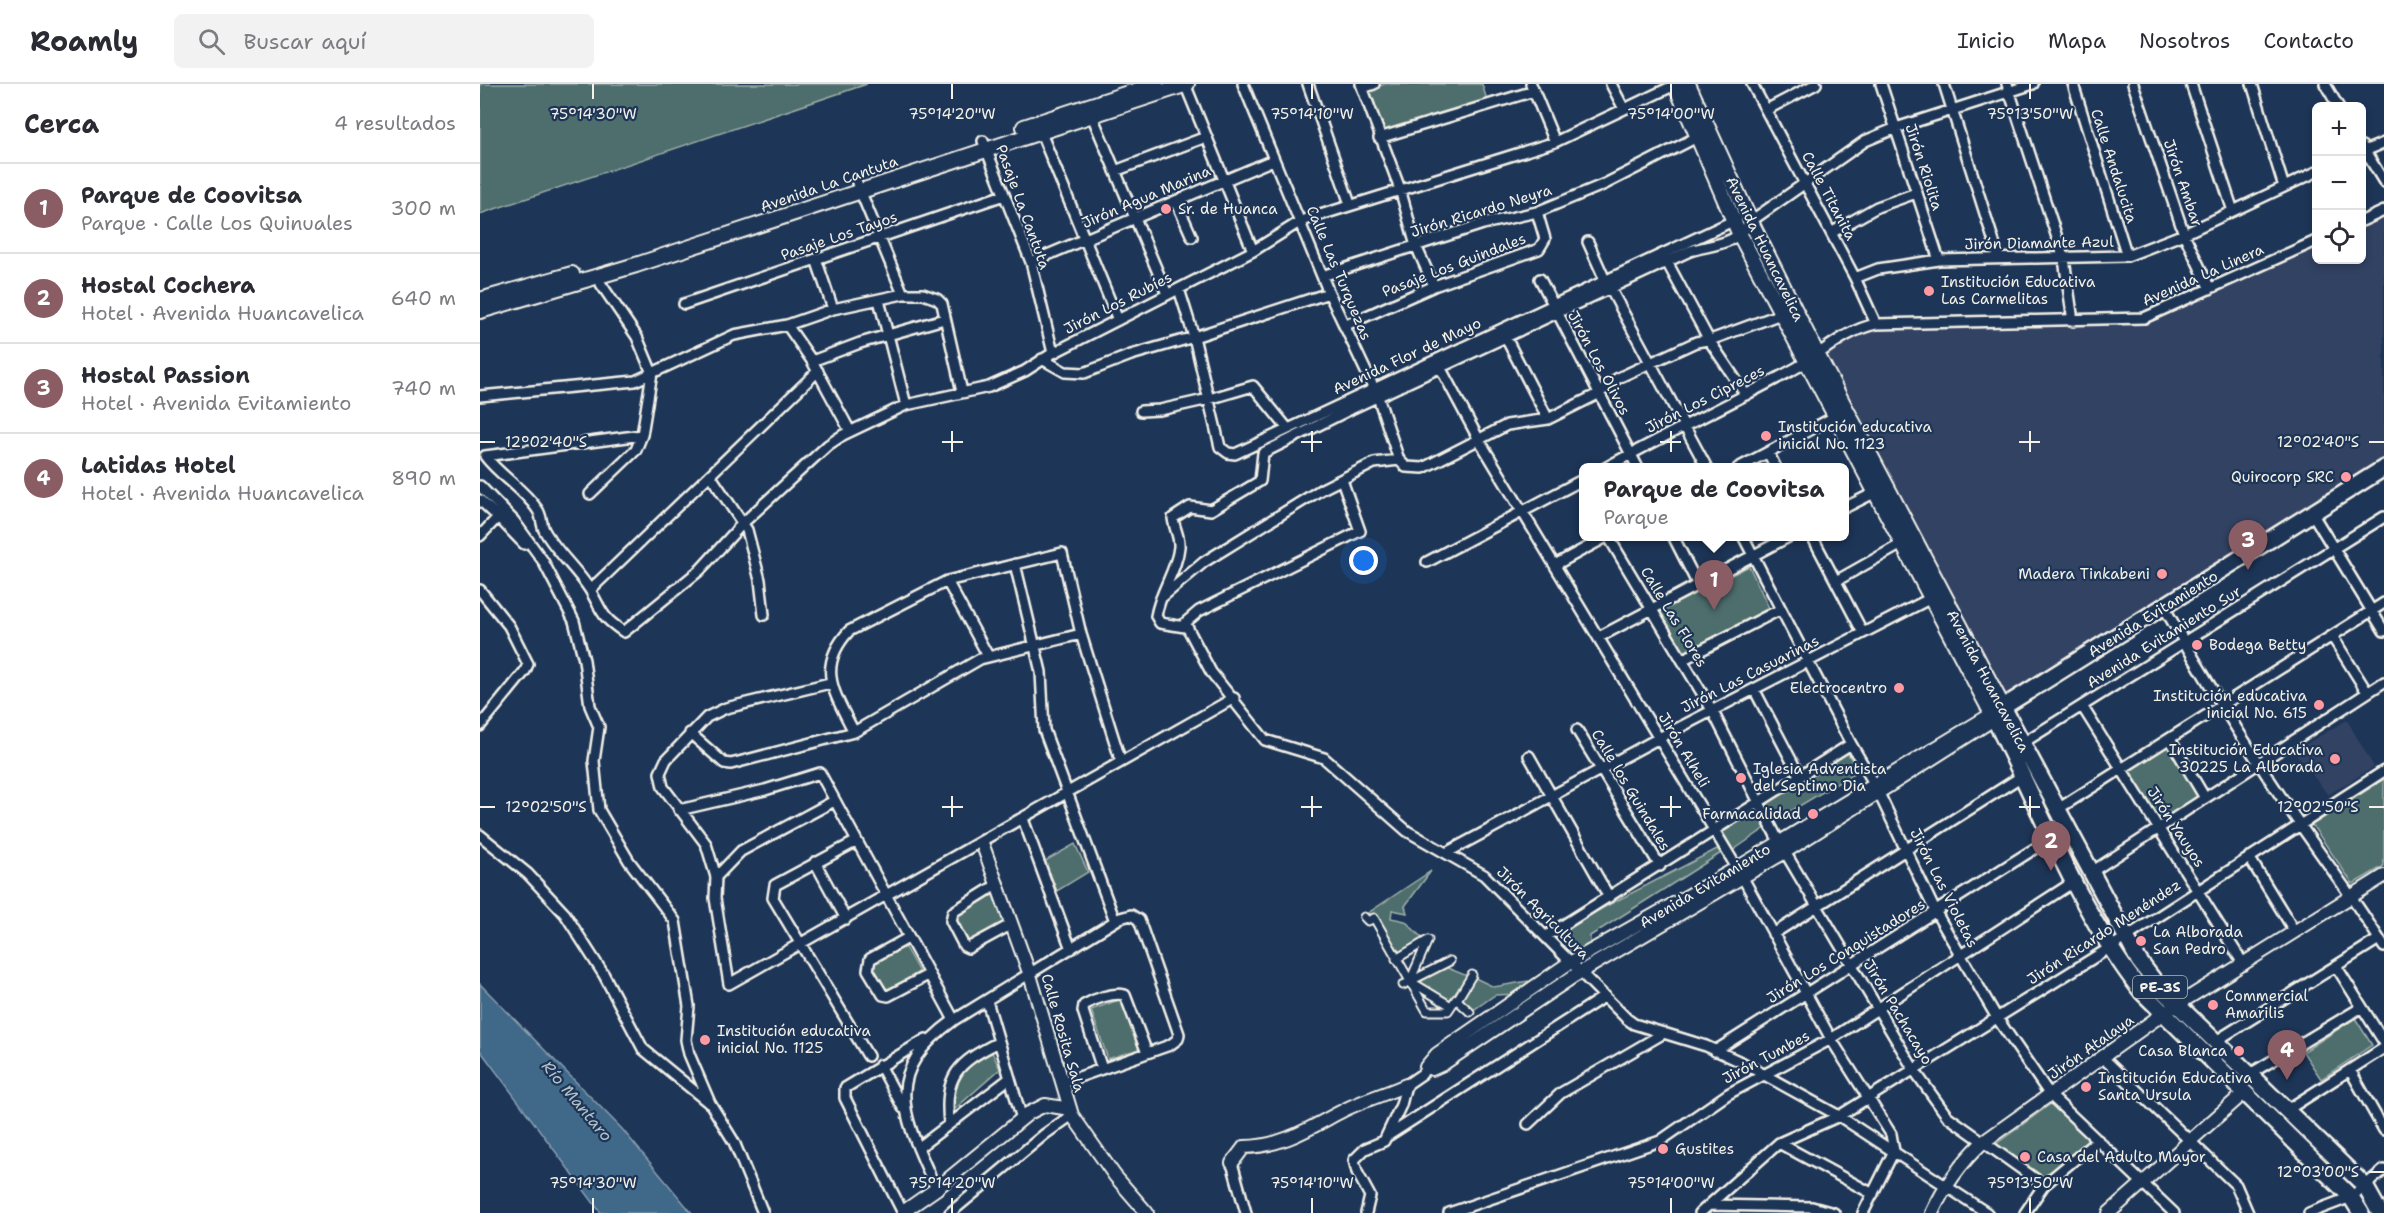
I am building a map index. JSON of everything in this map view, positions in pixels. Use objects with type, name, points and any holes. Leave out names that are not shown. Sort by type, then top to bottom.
[{"type":"highway","name":"Avenida Evitamiento","points":[[2002,711],[2384,468]]},
{"type":"highway","name":"Avenida Huancavelica","points":[[2002,711],[2093,871],[2139,961],[2158,986],[2364,1186],[2380,1213]]},
{"type":"highway","name":"Avenida Huancavelica","points":[[2002,711],[2022,776],[2111,947],[2142,992],[2351,1197],[2361,1213]]},
{"type":"main road","name":"Avenida La Cantuta","points":[[1090,110],[1156,84]]},
{"type":"main road","name":"Avenida La Cantuta","points":[[480,311],[636,266],[1038,127],[1090,110],[1186,84]]},
{"type":"main road","name":"Avenida Huancavelica","points":[[1676,84],[1752,218],[1816,354],[1841,414],[1936,596],[2002,711]]},
{"type":"main road","name":"Avenida Huancavelica","points":[[1688,84],[1739,233],[1805,362],[1841,414]]},
{"type":"main road","name":"Avenida La Cantuta","points":[[480,300],[629,258],[859,187]]},
{"type":"street","points":[[1186,84],[1253,251]]},
{"type":"street","name":"Calle Las Turquezas","points":[[1243,84],[1329,293],[1378,397],[1400,460],[1410,469],[1423,468],[1478,438]]},
{"type":"street","points":[[1308,84],[1350,204]]},
{"type":"street","points":[[1374,84],[1362,86],[1379,138],[1400,189],[1416,246],[1434,286]]},
{"type":"street","points":[[1611,84],[1624,109]]},
{"type":"street","name":"Jirón Los Rubíes","points":[[590,590],[603,615],[624,632],[700,570],[743,523],[828,445],[850,431],[906,405],[989,387],[1253,251],[1301,221],[1555,142],[1676,84]]},
{"type":"street","name":"Calle Titanita","points":[[1752,84],[1855,278],[1876,324]]},
{"type":"street","points":[[1766,110],[1816,84]]},
{"type":"street","name":"Jirón Riolita","points":[[1881,84],[1939,260]]},
{"type":"street","points":[[1944,84],[1999,258]]},
{"type":"street","name":"Avenida Flor de Mayo","points":[[1608,284],[1701,248],[1725,244],[1752,218],[1865,141],[1896,128],[1953,111],[2008,88],[2033,84]]},
{"type":"street","name":"Calle Andalucita","points":[[2073,84],[2127,256]]},
{"type":"street","name":"Jirón Ambar","points":[[2133,84],[2184,234],[2210,289]]},
{"type":"street","points":[[2191,84],[2233,211]]},
{"type":"street","points":[[2252,84],[2284,187]]},
{"type":"street","points":[[2325,84],[2336,102]]},
{"type":"street","points":[[1379,138],[1533,87],[1555,142]]},
{"type":"street","points":[[2008,88],[2064,259],[2073,321]]},
{"type":"street","points":[[1090,110],[1167,294]]},
{"type":"street","points":[[1038,127],[1118,320]]},
{"type":"street","name":"Jirón Ricardo Neyra","points":[[1322,276],[1483,224],[1537,212],[1605,184],[1704,133]]},
{"type":"street","points":[[1115,171],[1206,137]]},
{"type":"street","points":[[2366,149],[2384,143]]},
{"type":"street","name":"Pasaje La Cantuta","points":[[984,145],[1031,262],[1053,353]]},
{"type":"street","points":[[2366,156],[2384,182]]},
{"type":"street","name":"Jirón Agua Marina","points":[[1031,262],[1273,160]]},
{"type":"street","name":"Jirón Diamante Azul","points":[[1855,278],[1878,269],[1939,260],[2127,256],[2184,234],[2312,173]]},
{"type":"street","points":[[859,187],[878,239],[903,294]]},
{"type":"street","points":[[1831,233],[1876,207],[1916,193]]},
{"type":"street","name":"Pasaje Los Tayos","points":[[684,304],[1004,195]]},
{"type":"street","points":[[1176,201],[1192,237]]},
{"type":"street","points":[[2366,219],[2384,211]]},
{"type":"street","name":"Pasaje Los Guindales","points":[[1344,326],[1434,286],[1539,249],[1545,238],[1537,212]]},
{"type":"street","name":"Avenida Flor de Mayo","points":[[1179,290],[1194,337],[1220,447],[1228,453],[1250,449],[1374,388],[1555,309],[1733,220],[1752,218]]},
{"type":"street","points":[[1587,242],[1704,463]]},
{"type":"street","name":"Avenida La Linera","points":[[1816,354],[1848,333],[1876,324],[2144,318],[2312,243]]},
{"type":"street","points":[[816,259],[833,309]]},
{"type":"street","points":[[1667,262],[1709,340],[1746,395]]},
{"type":"street","name":"Jirón Los Olivos","points":[[1540,279],[1635,463]]},
{"type":"street","points":[[590,494],[636,450],[642,435],[652,373],[637,338],[601,284]]},
{"type":"street","points":[[1042,360],[1065,372],[1084,373],[1131,354],[1194,337],[1329,293]]},
{"type":"street","points":[[480,396],[635,381],[734,335],[787,325],[833,309],[903,294],[923,294],[937,299],[942,304],[962,392]]},
{"type":"street","points":[[879,300],[906,405]]},
{"type":"street","name":"Avenida Flor de Mayo","points":[[1158,600],[1177,559],[1179,547],[1173,518],[1190,507],[1211,510],[1260,481],[1263,453],[1440,367],[1506,338],[1555,309]]},
{"type":"street","points":[[1478,438],[1507,425],[1548,419],[1598,394],[1611,381],[1696,342],[1709,340],[1781,314]]},
{"type":"street","points":[[812,361],[826,354],[944,319]]},
{"type":"street","points":[[787,325],[818,371],[850,431]]},
{"type":"street","points":[[1506,338],[1548,419]]},
{"type":"street","name":"Jirón Los Cipreces","points":[[1614,463],[1746,395],[1816,354]]},
{"type":"street","name":"Jirón Alheli","points":[[1440,367],[1478,438],[1740,873],[1831,1039],[1891,1134],[1894,1151]]},
{"type":"street","points":[[642,435],[485,456],[497,471],[530,498],[540,512],[544,530],[590,590],[818,371]]},
{"type":"street","points":[[1141,411],[1160,410],[1253,386],[1288,429]]},
{"type":"street","points":[[1747,463],[1841,414]]},
{"type":"street","points":[[1768,452],[1774,463]]},
{"type":"street","points":[[1342,480],[1360,531],[1199,611],[1185,626],[1158,622],[1156,616],[1158,600],[1204,562],[1342,480],[1374,463],[1400,460]]},
{"type":"street","points":[[710,475],[747,530],[760,580],[764,615]]},
{"type":"street","points":[[1427,562],[1579,482]]},
{"type":"street","points":[[480,486],[514,522],[543,561],[574,621],[584,660],[590,706],[599,727],[594,761],[599,810],[629,861],[675,921],[689,1006],[686,1040],[689,1054],[710,1103],[734,1142],[763,1213]]},
{"type":"street","points":[[1849,506],[1880,489]]},
{"type":"street","points":[[480,500],[543,561]]},
{"type":"street","points":[[2312,513],[2384,631]]},
{"type":"street","points":[[480,536],[498,517]]},
{"type":"street","name":"Avenida Evitamiento Sur","points":[[2021,744],[2384,517]]},
{"type":"street","points":[[1555,565],[1600,541]]},
{"type":"street","name":"Calle Las Flores","points":[[1610,541],[1712,710],[1782,847]]},
{"type":"street","points":[[1675,541],[1698,585]]},
{"type":"street","name":"Jirón Las Violetas","points":[[1745,541],[1851,744],[1877,789],[1935,911],[1997,1018],[2050,1095],[2174,1213]]},
{"type":"street","points":[[1599,637],[1782,541]]},
{"type":"street","points":[[1814,541],[1863,633]]},
{"type":"street","points":[[1836,581],[1908,541]]},
{"type":"street","points":[[854,732],[830,683],[837,644],[849,631],[947,581],[1062,553],[1081,634],[1121,762]]},
{"type":"street","points":[[1015,564],[1041,672],[1044,730],[1115,921]]},
{"type":"street","points":[[947,581],[987,656]]},
{"type":"street","points":[[480,590],[509,626],[528,664],[525,671],[480,726]]},
{"type":"street","name":"Jirón Las Casuarinas","points":[[1446,853],[1712,710],[1936,596]]},
{"type":"street","points":[[2058,809],[2384,603]]},
{"type":"street","points":[[2164,607],[2259,763],[2352,895],[2381,943],[2336,966],[2216,1041]]},
{"type":"street","points":[[1682,660],[1781,609]]},
{"type":"street","name":"Jirón Agricultura","points":[[1185,626],[1211,672],[1234,698],[1265,740],[1282,747],[1317,755],[1335,764],[1366,797],[1407,831],[1484,875],[1634,1024],[1715,1051],[1839,1116],[1987,1213]]},
{"type":"street","points":[[690,733],[724,763],[731,764],[854,732],[987,656],[1081,634]]},
{"type":"street","points":[[2332,636],[2367,692]]},
{"type":"street","points":[[2093,871],[2384,682]]},
{"type":"street","points":[[830,683],[726,708],[706,717],[666,760],[660,773],[663,787],[706,844],[716,877],[716,898],[729,984],[982,843],[1234,698]]},
{"type":"street","points":[[1754,689],[1800,777]]},
{"type":"street","name":"Jirón Yauyos","points":[[2082,706],[2244,965]]},
{"type":"street","name":"Avenida Evitamiento","points":[[1426,1067],[1432,1069],[1443,1064],[1740,873],[2002,711]]},
{"type":"street","name":"Calle los Guindales","points":[[1577,730],[1660,866]]},
{"type":"street","points":[[2170,739],[2205,798]]},
{"type":"street","points":[[1546,936],[1851,744]]},
{"type":"street","points":[[1529,756],[1610,897]]},
{"type":"street","name":"Jirón Ricardo Menéndez","points":[[1700,1213],[1779,1143],[1839,1116],[1914,1070],[2111,947],[2384,771]]},
{"type":"street","points":[[679,810],[765,790],[820,772],[855,842],[954,1020]]},
{"type":"street","points":[[1773,934],[2022,776]]},
{"type":"street","points":[[716,877],[741,851],[834,801]]},
{"type":"street","points":[[1023,819],[1071,949]]},
{"type":"street","points":[[480,835],[528,874],[566,914],[604,975],[643,1049],[690,1090],[710,1103]]},
{"type":"street","name":"Jirón Los Conquistadores","points":[[1715,1051],[2053,837]]},
{"type":"street","points":[[855,842],[776,885],[773,898],[868,1056]]},
{"type":"street","name":"Calle Rosita Sala","points":[[982,843],[1030,975],[1071,1112],[1115,1176],[1147,1213]]},
{"type":"street","name":"Jirón Pachacayo","points":[[1782,847],[1914,1070],[1947,1116],[2044,1185]]},
{"type":"street","points":[[2249,857],[2295,932]]},
{"type":"street","points":[[815,862],[846,919]]},
{"type":"street","name":"Avenida Evitamiento","points":[[1406,1085],[1422,1074],[1437,1054],[1572,962],[1740,873]]},
{"type":"street","name":"Jirón Atalaya","points":[[1932,1213],[1946,1185],[1962,1163],[1982,1143],[2164,1013],[2179,1006],[2384,876]]},
{"type":"street","name":"Jirón Tumbes","points":[[1449,1213],[1660,1142],[1728,1094],[1831,1039],[2075,881]]},
{"type":"street","points":[[998,884],[953,912],[951,921],[964,946],[968,948],[1012,924]]},
{"type":"street","points":[[1062,1083],[1176,1042],[1179,1034],[1139,920],[1131,915],[1115,921],[844,1088],[845,1098],[903,1212],[936,1189],[1022,1119],[1045,1106],[1071,1112]]},
{"type":"street","points":[[1364,917],[1368,921],[1374,918],[1427,1011],[1448,1011],[1472,975]]},
{"type":"street","points":[[908,938],[870,959],[868,970],[883,995],[888,996],[928,975]]},
{"type":"street","points":[[1396,959],[1428,940],[1410,981]]},
{"type":"street","points":[[1403,985],[1450,961]]},
{"type":"street","points":[[2336,966],[2384,1042]]},
{"type":"street","points":[[1410,981],[1451,1006]]},
{"type":"street","points":[[1102,1069],[1083,1011],[1084,1005],[1089,1003],[1119,993],[1125,995],[1147,1053]]},
{"type":"street","points":[[1386,1137],[1605,996]]},
{"type":"street","points":[[1457,1000],[1470,1012]]},
{"type":"street","points":[[987,1001],[1022,1119]]},
{"type":"street","points":[[2250,1074],[2362,1007]]},
{"type":"street","points":[[1528,1124],[1561,1093],[1664,1033]]},
{"type":"street","points":[[904,1109],[910,1068],[930,1037]]},
{"type":"street","points":[[949,1124],[946,1098],[956,1072],[983,1050],[999,1042]]},
{"type":"street","points":[[2287,1110],[2384,1048]]},
{"type":"street","points":[[2102,1057],[2236,1185],[2248,1213]]},
{"type":"street","points":[[880,1065],[904,1109],[936,1189]]},
{"type":"street","points":[[2350,1070],[2384,1130]]},
{"type":"street","points":[[918,1148],[1010,1078]]},
{"type":"street","points":[[1366,1213],[1370,1196],[1357,1172],[1354,1160],[1365,1149],[1382,1143],[1401,1105],[1406,1085]]},
{"type":"street","points":[[1246,1213],[1232,1163],[1244,1147],[1269,1145],[1289,1138],[1345,1110],[1406,1085]]},
{"type":"street","points":[[2109,1213],[2246,1092]]},
{"type":"street","points":[[950,1213],[1071,1112]]},
{"type":"street","points":[[2025,1213],[2044,1185],[2097,1140]]},
{"type":"street","points":[[1779,1143],[1872,1194]]},
{"type":"street","points":[[1863,1213],[1894,1151]]},
{"type":"street","points":[[2308,1213],[2351,1197],[2384,1170]]},
{"type":"street","points":[[1709,1205],[1812,1207],[1834,1213]]},
{"type":"shaded area","points":[[2384,214],[2384,464],[2006,703],[1820,353],[1843,340],[1878,327],[2133,323],[2152,319],[2312,246],[2312,264],[2366,264],[2366,222]]},
{"type":"shaded area","name":"Institución Educativa 30225 La Alborada","points":[[2347,720],[2374,767],[2328,795],[2294,751]]},
{"type":"green space","points":[[480,84],[867,84],[480,214]]},
{"type":"green space","points":[[1385,84],[1482,84],[1487,100],[1382,134],[1366,90]]},
{"type":"green space","points":[[1749,566],[1769,608],[1683,653],[1659,612]]},
{"type":"green space","points":[[2168,745],[2200,798],[2160,822],[2126,771]]},
{"type":"green space","points":[[1846,750],[1858,771],[1776,820],[1767,802]]},
{"type":"green space","points":[[2384,779],[2384,866],[2353,884],[2312,825]]},
{"type":"green space","points":[[1757,811],[1767,827],[1732,851],[1721,833]]},
{"type":"green space","points":[[1075,844],[1088,872],[1057,891],[1045,861]]},
{"type":"green space","points":[[1717,849],[1721,853],[1590,936],[1590,950],[1576,958],[1558,931]]},
{"type":"green space","points":[[1431,871],[1405,906],[1407,913],[1392,910],[1391,918],[1405,921],[1422,938],[1422,941],[1401,955],[1396,946],[1391,948],[1375,917],[1368,920],[1365,915]]},
{"type":"green space","points":[[992,893],[1004,923],[970,942],[966,940],[954,914]]},
{"type":"green space","points":[[903,944],[919,972],[891,989],[885,988],[872,967],[873,961]]},
{"type":"green space","points":[[1445,967],[1470,977],[1450,1003],[1419,983],[1419,980]]},
{"type":"green space","points":[[1473,977],[1494,987],[1528,981],[1532,984],[1517,994],[1495,995],[1472,1011],[1460,999]]},
{"type":"green space","points":[[1121,999],[1139,1049],[1108,1059],[1091,1010]]},
{"type":"green space","points":[[2355,1018],[2372,1045],[2321,1079],[2303,1052]]},
{"type":"green space","points":[[990,1048],[1000,1069],[948,1115],[953,1079]]},
{"type":"green space","points":[[2052,1103],[2092,1142],[2043,1180],[1992,1147]]},
{"type":"water","name":"Río Mantaro","points":[[480,984],[622,1129],[692,1213],[601,1213],[480,1050]]},
{"type":"place","name":"Sr. de Huanca","points":[[1166,209]]},
{"type":"place","name":"Institución Educativa Las Carmelitas","points":[[1929,291]]},
{"type":"place","name":"Institución educativa inicial No. 1123","points":[[1766,436]]},
{"type":"place","name":"Quirocorp SRC","points":[[2346,477]]},
{"type":"place","name":"Hostal Passion","points":[[2248,570]]},
{"type":"place","name":"Madera Tinkabeni","points":[[2162,574]]},
{"type":"place","name":"Parque de Coovitsa","points":[[1714,610]]},
{"type":"place","name":"Bodega Betty","points":[[2197,645]]},
{"type":"place","name":"Electrocentro","points":[[1899,688]]},
{"type":"place","name":"Institución educativa inicial No. 615","points":[[2319,705]]},
{"type":"place","name":"Institución Educativa 30225 La Alborada","points":[[2335,759]]},
{"type":"place","name":"Iglesia Adventista del Septimo Dia","points":[[1741,778]]},
{"type":"place","name":"Farmacalidad","points":[[1813,814]]},
{"type":"place","name":"Hostal Cochera","points":[[2051,871]]},
{"type":"place","name":"La Alborada San Pedro","points":[[2141,941]]},
{"type":"place","name":"Commercial Amarilis","points":[[2213,1005]]},
{"type":"place","name":"Institución educativa inicial No. 1125","points":[[705,1040]]},
{"type":"place","name":"Casa Blanca","points":[[2239,1051]]},
{"type":"place","name":"Latidas Hotel","points":[[2287,1080]]},
{"type":"place","name":"Institución Educativa Santa Ursula","points":[[2086,1087]]},
{"type":"place","name":"Gustites","points":[[1663,1149]]},
{"type":"place","name":"Casa del Adulto Mayor","points":[[2025,1157]]}]
